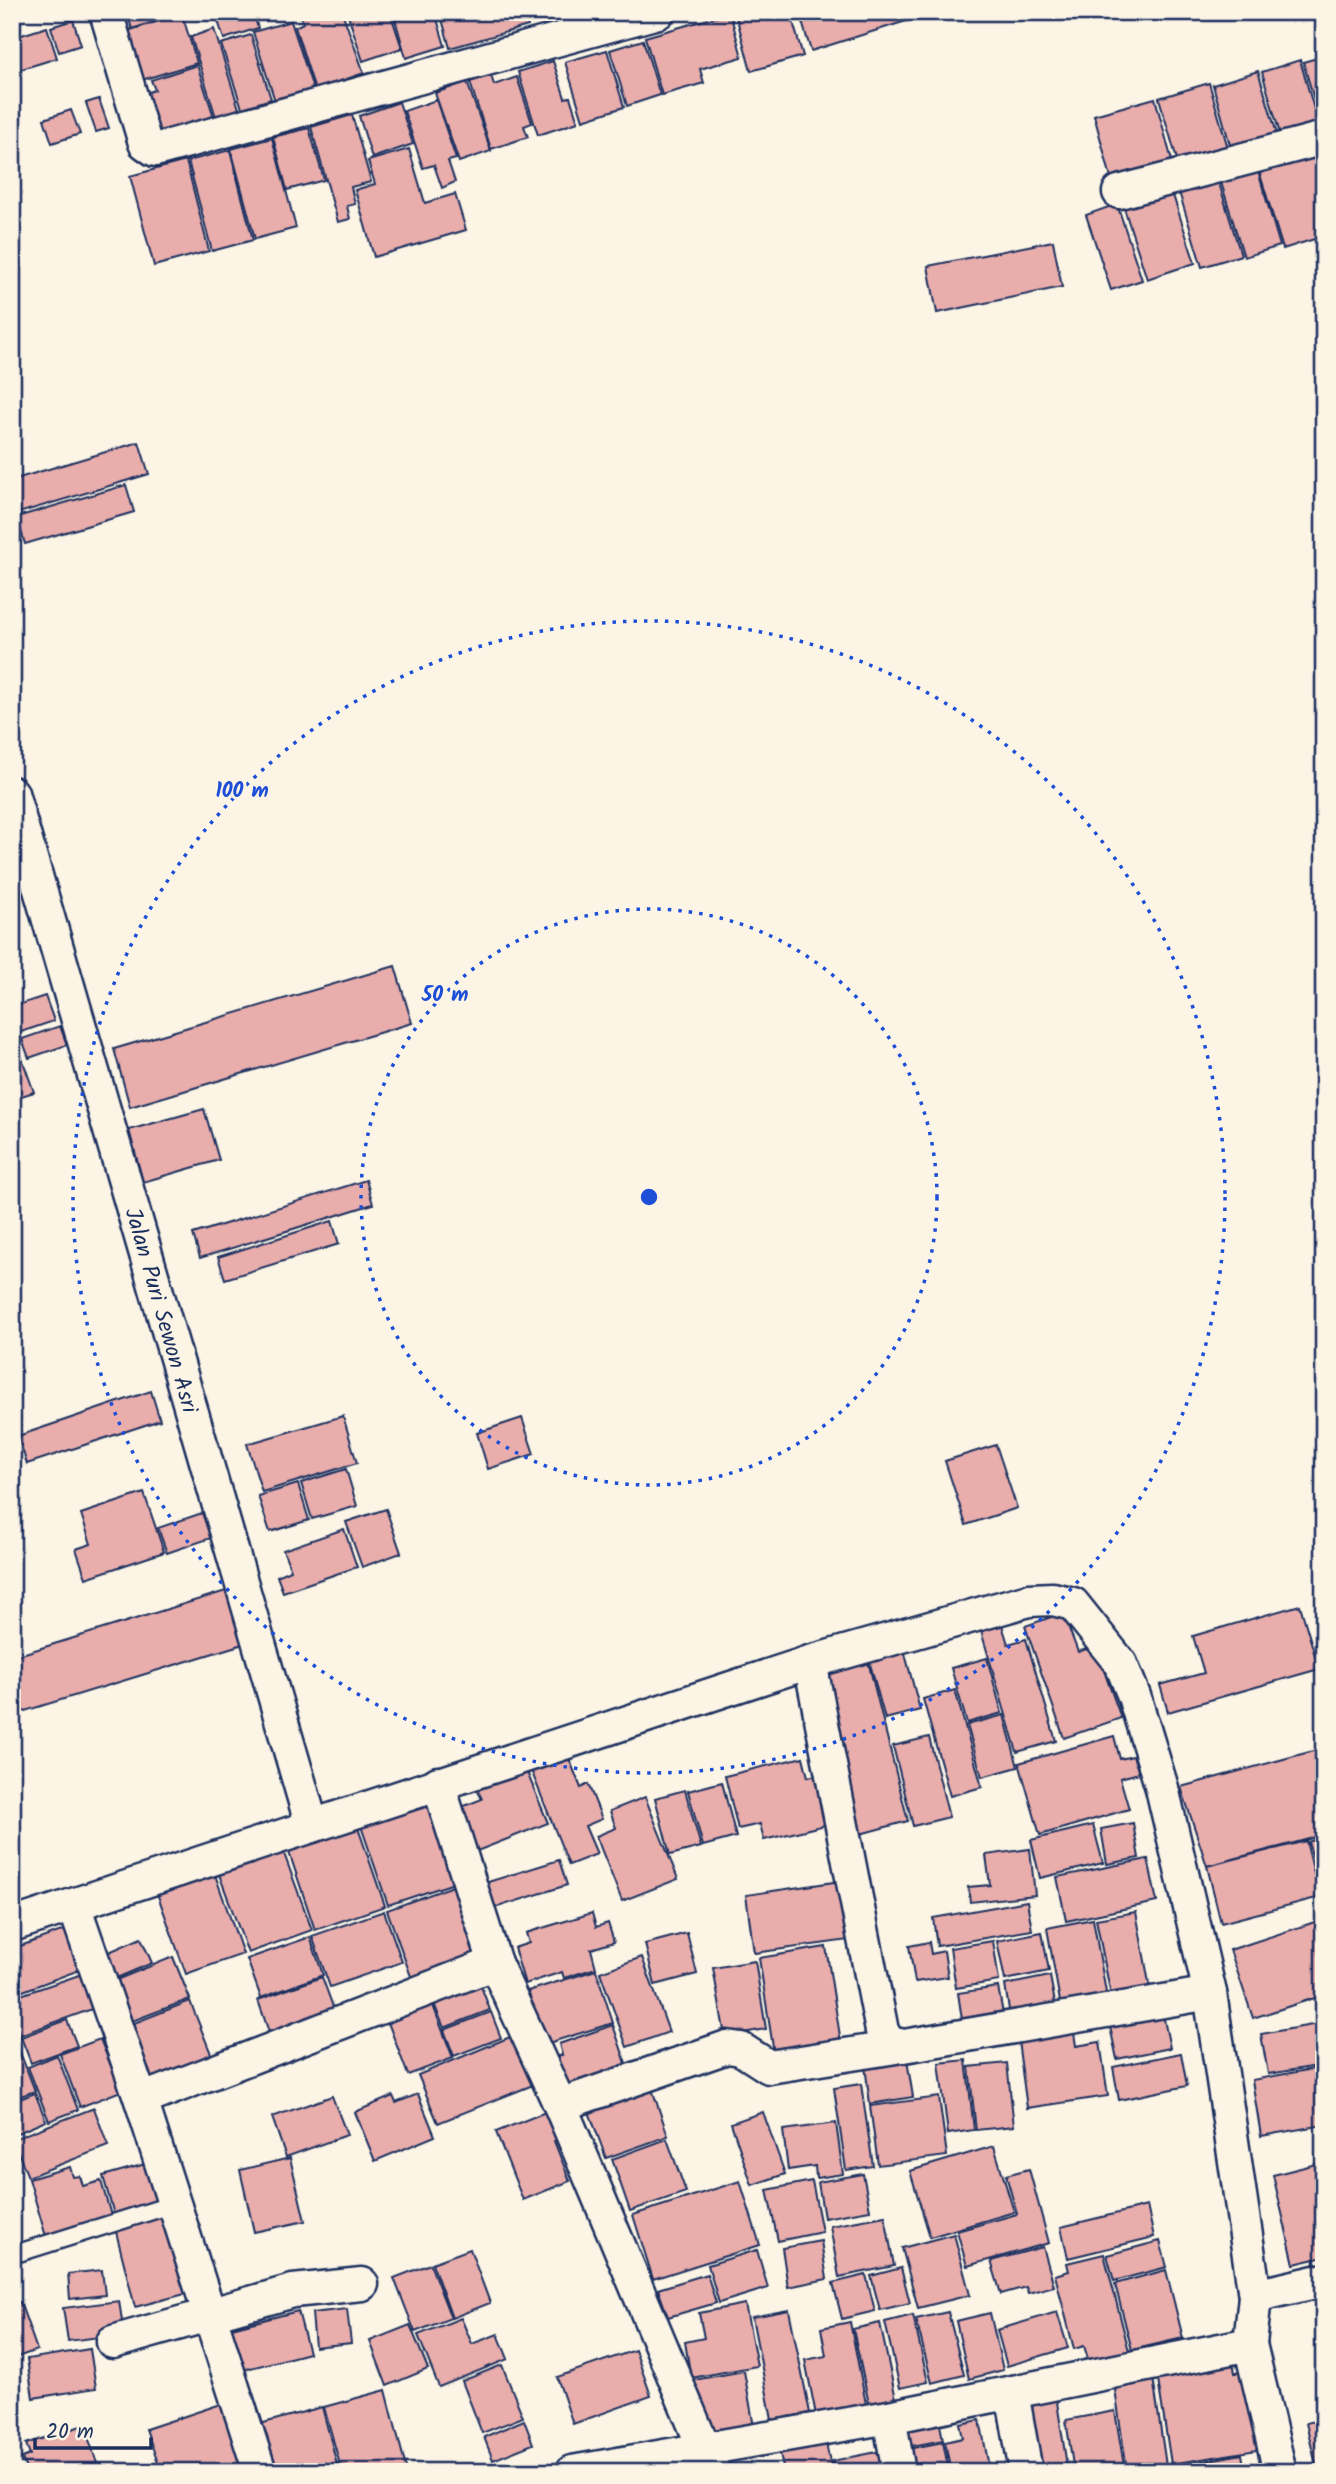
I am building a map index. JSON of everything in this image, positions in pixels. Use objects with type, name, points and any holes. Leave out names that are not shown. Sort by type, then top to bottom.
[{"type":"street","points":[[106,12],[145,143],[155,150],[658,12]]},
{"type":"street","points":[[1119,192],[1324,138]]},
{"type":"street","name":"Jalan Puri Sewon Asri","points":[[12,793],[312,1826]]},
{"type":"street","points":[[12,1925],[810,1662],[1029,1600],[1053,1599],[1073,1604],[1121,1664],[1134,1696],[1162,1788],[1210,1993],[1255,2296],[1250,2344],[1280,2472]]},
{"type":"street","points":[[810,1662],[882,2031],[889,2043],[896,2046]]},
{"type":"street","points":[[438,1783],[495,1963],[561,2105],[709,2460]]},
{"type":"street","points":[[74,1905],[141,2100],[260,2472]]},
{"type":"street","points":[[141,2100],[495,1963]]},
{"type":"street","points":[[561,2105],[727,2047],[741,2049],[769,2067],[1210,1993]]},
{"type":"street","points":[[1255,2296],[1324,2280]]},
{"type":"street","points":[[113,2342],[293,2291],[362,2284]]},
{"type":"street","points":[[572,2472],[709,2460],[889,2417],[1250,2344]]},
{"type":"street","points":[[1012,2392],[1026,2472]]},
{"type":"street","points":[[889,2417],[899,2472]]},
{"type":"lane","points":[[12,2255],[174,2204]]},
{"type":"building","points":[[127,12],[181,12],[181,13],[132,29]]},
{"type":"building","points":[[215,12],[253,12],[258,28],[224,39]]},
{"type":"building","points":[[299,12],[342,12],[364,73],[315,90],[295,27],[303,23]]},
{"type":"building","points":[[347,12],[390,12],[402,48],[363,61]]},
{"type":"building","points":[[393,12],[435,12],[445,46],[406,58]]},
{"type":"building","points":[[440,12],[524,12],[528,26],[450,48]]},
{"type":"building","points":[[735,12],[790,12],[803,56],[751,71]]},
{"type":"building","points":[[799,12],[935,12],[811,51]]},
{"type":"building","points":[[730,13],[742,57],[700,69],[704,83],[662,95],[645,37]]},
{"type":"building","points":[[182,14],[197,63],[142,80],[127,31]]},
{"type":"building","points":[[73,20],[81,45],[59,52],[51,27]]},
{"type":"building","points":[[291,21],[314,92],[276,104],[253,32]]},
{"type":"building","points":[[47,27],[57,58],[12,72],[12,38]]},
{"type":"building","points":[[214,29],[239,109],[216,117],[191,37]]},
{"type":"building","points":[[251,35],[271,99],[242,108],[221,44]]},
{"type":"building","points":[[643,40],[660,95],[627,106],[610,50]]},
{"type":"building","points":[[607,50],[624,107],[583,120],[565,62]]},
{"type":"building","points":[[1324,56],[1324,96],[1314,99],[1303,62]]},
{"type":"building","points":[[1300,60],[1318,123],[1280,134],[1262,72]]},
{"type":"building","points":[[553,61],[565,98],[570,97],[578,122],[538,135],[518,72]]},
{"type":"building","points":[[197,65],[214,117],[156,135],[143,94],[155,90],[151,80]]},
{"type":"building","points":[[1258,71],[1277,134],[1231,148],[1213,85]]},
{"type":"building","points":[[491,75],[494,85],[517,77],[532,123],[524,126],[528,137],[491,149],[470,82]]},
{"type":"building","points":[[467,82],[491,151],[459,162],[435,93]]},
{"type":"building","points":[[1209,83],[1228,148],[1178,163],[1159,98]]},
{"type":"building","points":[[1155,98],[1172,161],[1111,178],[1094,115]]},
{"type":"building","points":[[99,99],[109,128],[96,132],[86,103]]},
{"type":"building","points":[[436,100],[456,159],[448,161],[455,182],[442,188],[434,165],[423,168],[404,111]]},
{"type":"building","points":[[399,102],[413,144],[372,158],[359,116]]},
{"type":"building","points":[[71,110],[80,134],[52,143],[44,119]]},
{"type":"building","points":[[352,115],[371,182],[351,187],[355,204],[347,206],[350,219],[338,222],[311,127]]},
{"type":"building","points":[[309,128],[324,180],[287,190],[273,137]]},
{"type":"building","points":[[272,138],[296,228],[255,239],[231,149]]},
{"type":"building","points":[[409,149],[425,203],[455,194],[466,230],[374,257],[355,190],[375,184],[368,161]]},
{"type":"building","points":[[230,150],[253,240],[212,251],[188,161]]},
{"type":"building","points":[[1313,154],[1324,189],[1324,236],[1283,249],[1259,171]]},
{"type":"building","points":[[186,161],[209,251],[154,266],[130,176]]},
{"type":"building","points":[[1257,168],[1280,246],[1244,257],[1220,179]]},
{"type":"building","points":[[1218,180],[1241,255],[1202,267],[1179,192]]},
{"type":"building","points":[[1171,189],[1195,263],[1147,279],[1123,205]]},
{"type":"building","points":[[1117,204],[1142,280],[1111,290],[1086,215]]},
{"type":"building","points":[[1053,241],[1062,287],[937,313],[928,266]]},
{"type":"building","points":[[139,442],[149,474],[12,515],[12,480]]},
{"type":"building","points":[[126,485],[134,512],[25,544],[17,517]]},
{"type":"building","points":[[395,966],[412,1023],[130,1107],[114,1049]]},
{"type":"building","points":[[45,996],[54,1021],[12,1035],[12,1007]]},
{"type":"building","points":[[60,1026],[67,1045],[29,1058],[22,1039]]},
{"type":"building","points":[[20,1053],[34,1092],[12,1099],[12,1055]]},
{"type":"building","points":[[204,1109],[219,1160],[143,1182],[129,1130]]},
{"type":"building","points":[[366,1180],[373,1204],[200,1258],[193,1234]]},
{"type":"building","points":[[332,1221],[339,1244],[225,1279],[218,1257]]},
{"type":"building","points":[[151,1391],[160,1420],[27,1464],[18,1436]]},
{"type":"building","points":[[343,1416],[357,1463],[262,1492],[247,1444]]},
{"type":"building","points":[[522,1418],[534,1454],[488,1469],[477,1433]]},
{"type":"building","points":[[996,1445],[1017,1508],[966,1525],[945,1461]]},
{"type":"building","points":[[346,1469],[357,1506],[312,1519],[301,1483]]},
{"type":"building","points":[[298,1484],[309,1520],[270,1532],[258,1496]]},
{"type":"building","points":[[144,1493],[164,1552],[86,1578],[76,1549],[91,1544],[81,1514]]},
{"type":"building","points":[[386,1509],[401,1553],[362,1567],[346,1522]]},
{"type":"building","points":[[202,1513],[211,1538],[167,1553],[158,1528]]},
{"type":"building","points":[[344,1529],[357,1567],[283,1592],[277,1576],[291,1570],[283,1550]]},
{"type":"building","points":[[226,1591],[243,1644],[12,1715],[12,1657]]},
{"type":"building","points":[[1300,1605],[1319,1669],[1168,1712],[1160,1685],[1204,1673],[1193,1636]]},
{"type":"building","points":[[1063,1613],[1078,1652],[1095,1646],[1121,1718],[1064,1738],[1025,1626]]},
{"type":"building","points":[[1002,1625],[1008,1644],[1026,1639],[1056,1741],[1017,1752],[981,1631]]},
{"type":"building","points":[[904,1650],[920,1710],[885,1719],[869,1660]]},
{"type":"building","points":[[987,1658],[1002,1713],[967,1723],[951,1668]]},
{"type":"building","points":[[868,1661],[908,1821],[860,1834],[819,1674]]},
{"type":"building","points":[[955,1690],[982,1787],[950,1796],[923,1699]]},
{"type":"building","points":[[1004,1715],[1018,1767],[982,1777],[967,1725]]},
{"type":"building","points":[[1114,1736],[1120,1759],[1133,1756],[1139,1773],[1120,1778],[1129,1809],[1040,1835],[1019,1763]]},
{"type":"building","points":[[929,1737],[949,1817],[913,1826],[893,1746]]},
{"type":"building","points":[[1324,1748],[1324,1835],[1207,1866],[1181,1787]]},
{"type":"building","points":[[568,1756],[581,1788],[588,1784],[602,1819],[585,1826],[597,1854],[569,1865],[531,1770]]},
{"type":"building","points":[[803,1757],[808,1777],[821,1774],[833,1823],[764,1840],[760,1824],[738,1829],[725,1776]]},
{"type":"building","points":[[524,1765],[548,1823],[472,1853],[454,1810],[482,1799],[475,1785]]},
{"type":"building","points":[[722,1782],[736,1837],[703,1846],[688,1791]]},
{"type":"building","points":[[685,1790],[701,1847],[670,1855],[655,1798]]},
{"type":"building","points":[[645,1797],[678,1879],[622,1901],[596,1836],[616,1828],[610,1811]]},
{"type":"building","points":[[430,1803],[457,1882],[388,1905],[361,1826]]},
{"type":"building","points":[[1133,1823],[1139,1858],[1107,1864],[1101,1829]]},
{"type":"building","points":[[357,1825],[385,1906],[315,1930],[288,1849]]},
{"type":"building","points":[[1093,1825],[1103,1863],[1040,1878],[1031,1840]]},
{"type":"building","points":[[1324,1837],[1324,1893],[1308,1842]]},
{"type":"building","points":[[1306,1841],[1320,1897],[1221,1923],[1207,1866]]},
{"type":"building","points":[[1030,1849],[1035,1895],[970,1902],[968,1887],[990,1885],[986,1855]]},
{"type":"building","points":[[283,1851],[312,1930],[248,1953],[219,1874]]},
{"type":"building","points":[[1148,1859],[1157,1902],[1066,1921],[1057,1877]]},
{"type":"building","points":[[559,1860],[567,1885],[482,1912],[475,1886]]},
{"type":"building","points":[[214,1872],[243,1954],[186,1974],[157,1893]]},
{"type":"building","points":[[841,1881],[849,1940],[754,1953],[746,1895]]},
{"type":"building","points":[[456,1885],[482,1957],[413,1982],[387,1910]]},
{"type":"building","points":[[1027,1901],[1032,1930],[937,1946],[933,1918]]},
{"type":"building","points":[[384,1911],[402,1962],[330,1987],[312,1936]]},
{"type":"building","points":[[1136,1912],[1151,1994],[1112,2001],[1096,1919]]},
{"type":"building","points":[[592,1913],[596,1927],[608,1923],[614,1942],[591,1949],[596,1968],[564,1978],[562,1972],[525,1984],[514,1948],[529,1943],[526,1933]]},
{"type":"building","points":[[1093,1919],[1108,2004],[1062,2013],[1047,1928]]},
{"type":"building","points":[[1324,1919],[1324,1995],[1253,2018],[1230,1950]]},
{"type":"building","points":[[67,1929],[82,1969],[12,1995],[12,1949]]},
{"type":"building","points":[[1042,1932],[1049,1971],[1005,1980],[997,1941]]},
{"type":"building","points":[[687,1933],[697,1974],[655,1985],[645,1944]]},
{"type":"building","points":[[310,1937],[323,1975],[261,1998],[247,1959]]},
{"type":"building","points":[[141,1938],[152,1963],[112,1980],[102,1955]]},
{"type":"building","points":[[993,1941],[999,1981],[956,1988],[950,1948]]},
{"type":"building","points":[[929,1942],[931,1954],[944,1951],[948,1977],[915,1982],[909,1946]]},
{"type":"building","points":[[826,1947],[842,2049],[775,2060],[759,1958]]},
{"type":"building","points":[[173,1957],[190,1999],[127,2023],[111,1982]]},
{"type":"building","points":[[642,1957],[669,2032],[627,2047],[600,1972]]},
{"type":"building","points":[[755,1961],[766,2029],[725,2036],[713,1968]]},
{"type":"building","points":[[596,1970],[613,2023],[545,2044],[528,1991]]},
{"type":"building","points":[[82,1974],[95,2008],[20,2035],[12,2013],[12,1998]]},
{"type":"building","points":[[1050,1976],[1057,2014],[1011,2022],[1005,1985]]},
{"type":"building","points":[[322,1977],[336,2015],[271,2038],[258,2000]]},
{"type":"building","points":[[479,1981],[490,2010],[444,2028],[432,1999]]},
{"type":"building","points":[[998,1987],[1004,2019],[963,2026],[958,1993]]},
{"type":"building","points":[[429,1995],[453,2058],[408,2075],[384,2012]]},
{"type":"building","points":[[190,2001],[215,2064],[154,2088],[129,2025]]},
{"type":"building","points":[[1162,2010],[1170,2048],[1117,2059],[1109,2022]]},
{"type":"building","points":[[491,2012],[501,2038],[454,2056],[444,2030]]},
{"type":"building","points":[[67,2020],[77,2046],[31,2063],[21,2037]]},
{"type":"building","points":[[1324,2023],[1324,2065],[1268,2074],[1261,2034]]},
{"type":"building","points":[[613,2025],[629,2072],[563,2095],[551,2058],[562,2055],[559,2044]]},
{"type":"building","points":[[1074,2033],[1076,2046],[1100,2042],[1108,2096],[1027,2108],[1018,2041]]},
{"type":"building","points":[[515,2035],[543,2081],[438,2123],[418,2075]]},
{"type":"building","points":[[100,2039],[121,2091],[80,2107],[60,2054]]},
{"type":"building","points":[[16,2042],[35,2091],[12,2099],[12,2043]]},
{"type":"building","points":[[1181,2053],[1187,2086],[1119,2100],[1113,2067]]},
{"type":"building","points":[[57,2055],[78,2110],[49,2121],[28,2067]]},
{"type":"building","points":[[907,2060],[913,2097],[870,2104],[865,2066]]},
{"type":"building","points":[[966,2060],[974,2130],[948,2134],[939,2063]]},
{"type":"building","points":[[1007,2063],[1014,2126],[976,2130],[969,2067]]},
{"type":"building","points":[[1324,2067],[1324,2125],[1261,2136],[1252,2080]]},
{"type":"building","points":[[861,2084],[873,2166],[846,2170],[834,2088]]},
{"type":"building","points":[[651,2086],[668,2136],[606,2158],[588,2109]]},
{"type":"building","points":[[35,2093],[46,2121],[15,2134],[12,2102]]},
{"type":"building","points":[[418,2094],[435,2136],[375,2161],[355,2112],[393,2096],[396,2103]]},
{"type":"building","points":[[332,2096],[347,2135],[286,2157],[272,2117]]},
{"type":"building","points":[[939,2097],[947,2156],[878,2165],[870,2106]]},
{"type":"building","points":[[94,2108],[108,2146],[28,2177],[13,2139]]},
{"type":"building","points":[[548,2111],[560,2139],[554,2141],[570,2181],[523,2200],[496,2132]]},
{"type":"building","points":[[763,2112],[785,2174],[752,2185],[731,2123]]},
{"type":"building","points":[[836,2123],[843,2174],[816,2178],[815,2166],[788,2170],[783,2130]]},
{"type":"building","points":[[667,2139],[686,2192],[630,2211],[612,2159]]},
{"type":"building","points":[[994,2146],[1014,2212],[930,2237],[910,2171]]},
{"type":"building","points":[[290,2158],[305,2221],[254,2232],[240,2170]]},
{"type":"building","points":[[1324,2162],[1324,2257],[1294,2264],[1273,2175]]},
{"type":"building","points":[[149,2163],[160,2206],[115,2218],[103,2176]]},
{"type":"building","points":[[70,2167],[73,2177],[80,2176],[83,2186],[101,2181],[112,2219],[47,2240],[29,2179]]},
{"type":"building","points":[[1029,2169],[1049,2243],[967,2266],[957,2231],[1017,2214],[1006,2175]]},
{"type":"building","points":[[863,2174],[870,2210],[824,2218],[818,2182]]},
{"type":"building","points":[[740,2181],[760,2245],[653,2279],[633,2215]]},
{"type":"building","points":[[812,2181],[822,2232],[778,2241],[767,2190]]},
{"type":"building","points":[[1147,2206],[1154,2237],[1068,2258],[1061,2227]]},
{"type":"building","points":[[164,2215],[185,2294],[135,2307],[115,2228]]},
{"type":"building","points":[[885,2216],[894,2266],[839,2277],[830,2226]]},
{"type":"building","points":[[954,2234],[970,2295],[918,2308],[902,2248]]},
{"type":"building","points":[[821,2241],[827,2279],[788,2287],[782,2248]]},
{"type":"building","points":[[1160,2241],[1167,2267],[1114,2281],[1107,2255]]},
{"type":"building","points":[[1043,2247],[1054,2286],[1028,2293],[1026,2287],[1001,2294],[991,2261]]},
{"type":"building","points":[[470,2249],[490,2303],[452,2318],[432,2263]]},
{"type":"building","points":[[757,2250],[768,2288],[719,2303],[708,2265]]},
{"type":"building","points":[[1104,2254],[1129,2351],[1089,2362],[1084,2346],[1074,2349],[1055,2275],[1069,2271],[1067,2263]]},
{"type":"building","points":[[430,2264],[451,2318],[415,2332],[394,2278]]},
{"type":"building","points":[[901,2268],[910,2303],[880,2310],[871,2276]]},
{"type":"building","points":[[102,2270],[105,2295],[70,2299],[68,2274]]},
{"type":"building","points":[[1166,2270],[1183,2338],[1132,2350],[1115,2284]]},
{"type":"building","points":[[707,2274],[716,2303],[668,2317],[658,2289]]},
{"type":"building","points":[[866,2275],[875,2311],[842,2319],[833,2283]]},
{"type":"building","points":[[119,2301],[124,2334],[68,2341],[63,2308]]},
{"type":"building","points":[[20,2302],[37,2350],[12,2359],[12,2305]]},
{"type":"building","points":[[745,2304],[757,2366],[691,2378],[685,2342],[704,2338],[699,2313]]},
{"type":"building","points":[[347,2309],[351,2343],[315,2347],[312,2313]]},
{"type":"building","points":[[789,2310],[810,2413],[772,2420],[752,2317]]},
{"type":"building","points":[[298,2311],[309,2353],[239,2371],[228,2329]]},
{"type":"building","points":[[948,2312],[964,2375],[932,2383],[916,2319]]},
{"type":"building","points":[[1057,2312],[1068,2348],[1007,2366],[997,2330]]},
{"type":"building","points":[[990,2313],[1003,2370],[969,2379],[956,2321]]},
{"type":"building","points":[[913,2315],[928,2382],[900,2388],[885,2322]]},
{"type":"building","points":[[461,2318],[472,2344],[498,2334],[508,2359],[439,2387],[418,2335]]},
{"type":"building","points":[[850,2322],[866,2404],[816,2415],[805,2360],[826,2356],[821,2328]]},
{"type":"building","points":[[880,2323],[896,2399],[869,2404],[853,2329]]},
{"type":"building","points":[[410,2325],[428,2369],[387,2386],[370,2341]]},
{"type":"building","points":[[90,2349],[96,2388],[33,2398],[27,2359]]},
{"type":"building","points":[[635,2350],[651,2396],[573,2424],[557,2377]]},
{"type":"building","points":[[1232,2355],[1235,2373],[1245,2371],[1257,2450],[1171,2464],[1156,2367]]},
{"type":"building","points":[[502,2365],[523,2417],[482,2433],[462,2381]]},
{"type":"building","points":[[744,2371],[754,2427],[704,2436],[694,2380]]},
{"type":"building","points":[[1153,2378],[1167,2472],[1152,2472],[1152,2468],[1127,2471],[1114,2383]]},
{"type":"building","points":[[386,2390],[407,2472],[342,2472],[324,2407]]},
{"type":"building","points":[[1056,2396],[1068,2472],[1034,2472],[1022,2402]]},
{"type":"building","points":[[227,2402],[247,2461],[219,2472],[153,2472],[151,2465],[158,2463],[146,2429]]},
{"type":"building","points":[[322,2407],[339,2472],[273,2472],[260,2424]]},
{"type":"building","points":[[1115,2411],[1125,2472],[1074,2472],[1066,2420]]},
{"type":"building","points":[[938,2414],[943,2440],[897,2449],[892,2423]]},
{"type":"building","points":[[1324,2419],[1324,2467],[1317,2468],[1306,2423]]},
{"type":"building","points":[[524,2420],[533,2444],[493,2460],[484,2437]]},
{"type":"building","points":[[980,2420],[990,2472],[951,2472],[945,2442],[963,2438],[960,2424]]},
{"type":"building","points":[[84,2425],[100,2472],[27,2472],[22,2458],[30,2455],[26,2444]]},
{"type":"building","points":[[943,2442],[949,2472],[902,2472],[898,2451]]},
{"type":"building","points":[[826,2443],[832,2472],[784,2472],[780,2453]]},
{"type":"building","points":[[887,2450],[891,2472],[834,2472],[832,2461]]},
{"type":"building","points":[[1242,2454],[1245,2472],[1171,2472],[1170,2467]]}]
